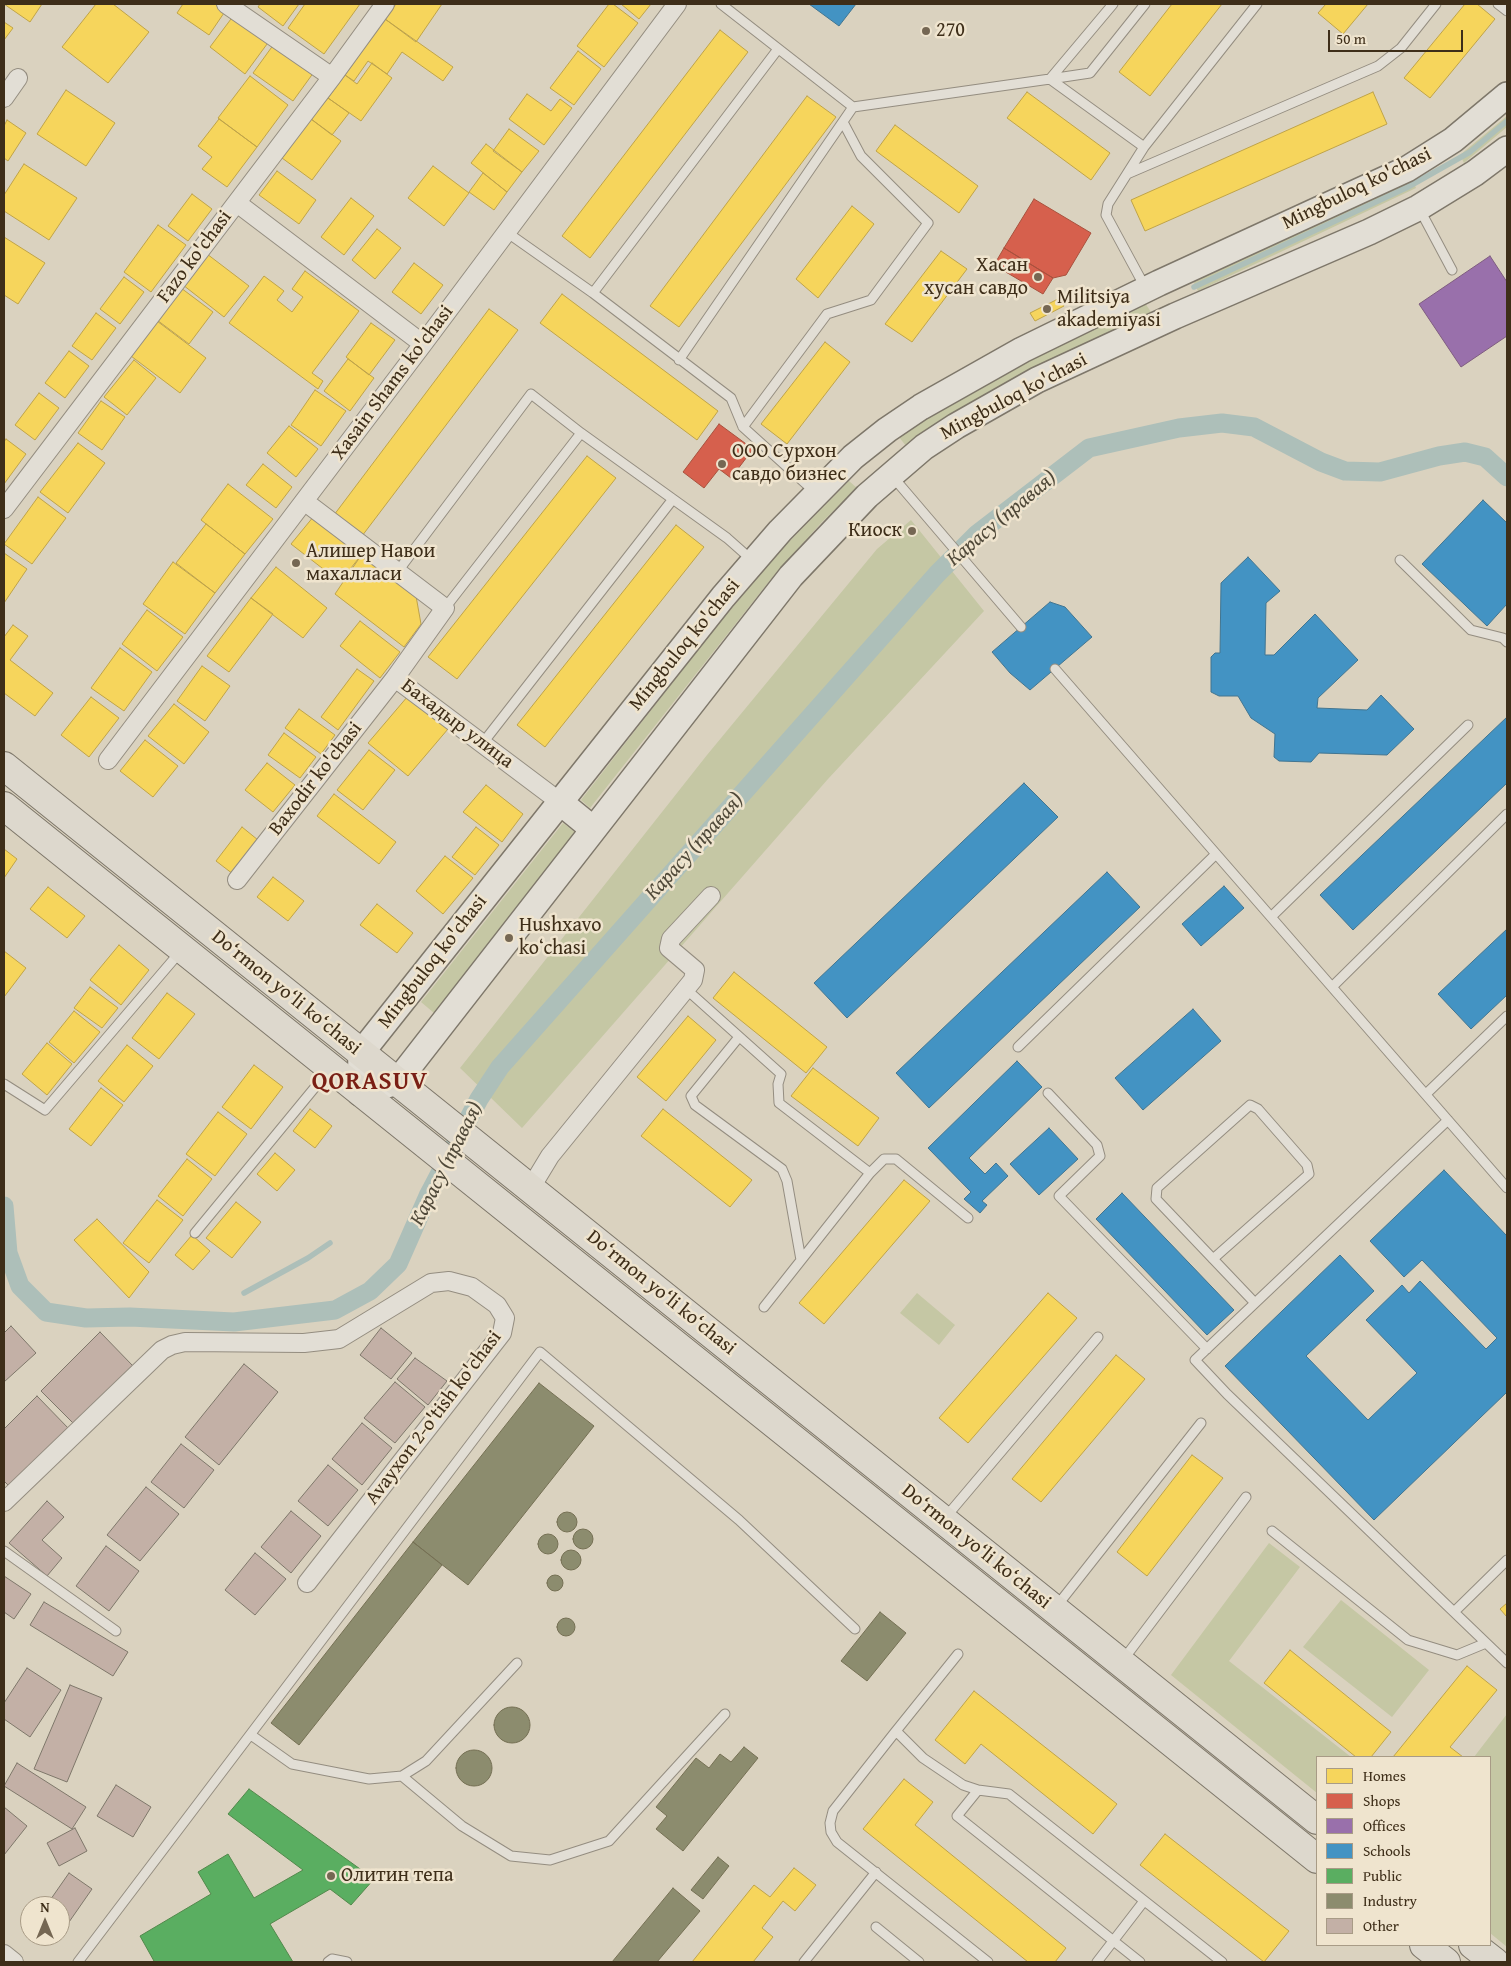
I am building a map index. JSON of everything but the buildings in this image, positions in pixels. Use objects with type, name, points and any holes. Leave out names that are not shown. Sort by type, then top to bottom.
[{"type":"main road","name":"Mingbuloq ko'chasi","points":[[361,1053],[752,561],[816,493],[866,446],[902,420],[962,382],[1084,318],[1407,169],[1453,140],[1507,95]]},
{"type":"main road","name":"Mingbuloq ko'chasi","points":[[397,1082],[791,576],[847,515],[891,474],[940,436],[1037,380],[1175,316],[1369,232],[1418,208],[1507,151]]},
{"type":"main road","points":[[1153,286],[1175,316]]},
{"type":"main road","points":[[866,446],[891,474]]},
{"type":"main road","name":"Do‘rmon yo‘li ko‘chasi","points":[[4,766],[1316,1819]]},
{"type":"main road","points":[[560,802],[593,829]]},
{"type":"main road","name":"Do‘rmon yo‘li ko‘chasi","points":[[4,806],[1316,1858]]},
{"type":"main road","points":[[361,1053],[360,1093],[397,1082]]},
{"type":"main road","points":[[1425,1946],[1446,1962]]},
{"type":"main road","points":[[1474,1946],[1494,1962]]},
{"type":"street","points":[[226,4],[332,77]]},
{"type":"street","name":"Fazo ko'chasi","points":[[4,509],[332,77],[384,4]]},
{"type":"street","name":"Xasain Shams ko'chasi","points":[[108,760],[423,344],[505,231],[677,4]]},
{"type":"street","points":[[4,98],[18,78]]},
{"type":"street","points":[[237,203],[423,344]]},
{"type":"street","points":[[304,501],[445,608]]},
{"type":"street","name":"Бахадыр улица","points":[[445,608],[396,678],[560,802]]},
{"type":"street","name":"Baxodir ko'chasi","points":[[237,880],[396,678]]},
{"type":"street","points":[[530,1189],[550,1156],[693,980],[695,970],[669,948],[671,939],[710,896]]},
{"type":"street","name":"Avayxon 2-o'tish ko'chasi","points":[[4,1502],[162,1350],[172,1345],[185,1342],[304,1343],[339,1339],[431,1283],[449,1281],[472,1287],[498,1306],[505,1318],[502,1333],[307,1583]]},
{"type":"street","points":[[4,1954],[14,1962]]},
{"type":"lane","points":[[721,4],[853,107],[1090,73],[1145,4]]},
{"type":"lane","points":[[1050,79],[1113,4]]},
{"type":"lane","points":[[1153,286],[1106,215],[1108,204],[1144,147],[1257,4]]},
{"type":"lane","points":[[1126,174],[1378,66],[1401,48],[1436,4]]},
{"type":"lane","points":[[1498,4],[1507,11]]},
{"type":"lane","points":[[593,293],[778,49]]},
{"type":"lane","points":[[1050,79],[1144,147]]},
{"type":"lane","points":[[679,360],[853,107]]},
{"type":"lane","points":[[743,427],[827,314],[871,300],[928,223],[861,156],[843,122]]},
{"type":"lane","points":[[1418,208],[1452,270]]},
{"type":"lane","points":[[505,231],[593,293],[731,398],[743,427],[816,493]]},
{"type":"lane","points":[[401,567],[531,394],[580,433],[727,538],[752,561]]},
{"type":"lane","points":[[445,608],[580,433]]},
{"type":"lane","points":[[891,474],[1021,627]]},
{"type":"lane","points":[[482,744],[673,499]]},
{"type":"lane","points":[[1400,560],[1470,630],[1503,638],[1507,642]]},
{"type":"lane","points":[[1055,669],[1507,1188]]},
{"type":"lane","points":[[1271,916],[1468,725]]},
{"type":"lane","points":[[1332,987],[1507,814]]},
{"type":"lane","points":[[1018,1047],[1216,854]]},
{"type":"lane","points":[[4,1084],[45,1110],[182,950]]},
{"type":"lane","points":[[686,989],[781,1074],[778,1084],[779,1103],[870,1173]]},
{"type":"lane","points":[[1426,1094],[1507,1016]]},
{"type":"lane","points":[[739,1037],[691,1096],[695,1105],[782,1169],[787,1181],[801,1260]]},
{"type":"lane","points":[[195,1233],[330,1069]]},
{"type":"lane","points":[[1048,1093],[1097,1145],[1100,1156],[1059,1196],[1207,1349]]},
{"type":"lane","points":[[1213,1259],[1309,1174],[1307,1165],[1258,1109],[1250,1104],[1157,1188],[1156,1198],[1213,1259],[1255,1303]]},
{"type":"lane","points":[[1448,1120],[1195,1360],[1227,1394],[1507,1664]]},
{"type":"lane","points":[[764,1307],[870,1173],[884,1159],[896,1159],[968,1218]]},
{"type":"lane","points":[[943,1520],[1098,1337]]},
{"type":"lane","points":[[78,1962],[540,1352],[738,1520],[855,1629]]},
{"type":"lane","points":[[1054,1609],[1201,1423]]},
{"type":"lane","points":[[1121,1663],[1246,1497]]},
{"type":"lane","points":[[1272,1531],[1408,1640],[1457,1655],[1486,1643]]},
{"type":"lane","points":[[4,1551],[116,1631]]},
{"type":"lane","points":[[1454,1612],[1507,1560]]},
{"type":"lane","points":[[958,1654],[833,1812],[830,1823],[831,1832],[837,1842],[988,1962]]},
{"type":"lane","points":[[250,1734],[292,1764],[369,1779],[402,1776],[426,1761],[517,1663]]},
{"type":"lane","points":[[402,1776],[462,1826],[511,1856],[550,1860],[609,1841],[725,1714]]},
{"type":"lane","points":[[896,1731],[923,1758],[963,1784],[978,1790],[1009,1794],[1222,1962]]},
{"type":"lane","points":[[978,1790],[957,1816],[1140,1962]]},
{"type":"lane","points":[[804,1962],[876,1872]]},
{"type":"lane","points":[[1097,1962],[1144,1901]]},
{"type":"lane","points":[[876,1927],[919,1962]]},
{"type":"lane","points":[[328,1962],[332,1959],[347,1962]]},
{"type":"green space","points":[[1507,116],[1507,127],[1464,163],[1460,155]]},
{"type":"green space","points":[[1412,179],[1416,188],[1198,291],[1193,281]]},
{"type":"green space","points":[[1145,303],[1151,312],[990,391],[906,446],[899,437],[956,400],[1016,367]]},
{"type":"green space","points":[[849,481],[857,488],[821,523],[771,579],[590,808],[581,800],[712,632],[778,553]]},
{"type":"green space","points":[[911,520],[984,611],[828,779],[522,1128],[460,1068],[707,755],[877,549]]},
{"type":"green space","points":[[563,823],[576,833],[434,1013],[421,1002]]},
{"type":"green space","points":[[917,1293],[955,1325],[939,1345],[900,1313]]},
{"type":"green space","points":[[1269,1543],[1300,1567],[1229,1661],[1350,1756],[1316,1756],[1316,1792],[1171,1675]]},
{"type":"green space","points":[[1341,1600],[1429,1670],[1392,1717],[1303,1647]]},
{"type":"green space","points":[[1507,1714],[1507,1947],[1491,1934],[1491,1756],[1475,1756]]},
{"type":"waterway","points":[[1194,287],[1408,187],[1470,152],[1507,121]]},
{"type":"waterway","name":"Карасу (правая)","points":[[4,1206],[8,1253],[20,1286],[46,1312],[86,1318],[130,1317],[234,1322],[335,1310],[370,1291],[398,1264],[428,1196],[479,1099],[500,1067],[937,574],[977,534],[1089,448],[1179,428],[1222,423],[1254,427],[1321,462],[1345,471],[1380,472],[1439,456],[1465,452],[1485,457],[1507,477]]},
{"type":"waterway","points":[[244,1293],[308,1258],[330,1243]]},
{"type":"place","name":"270","points":[[926,31]]},
{"type":"place","name":"Хасан хусан савдо","points":[[1038,277]]},
{"type":"place","name":"Militsiya akademiyasi","points":[[1047,309]]},
{"type":"place","name":"ООО Сурхон савдо бизнес","points":[[722,464]]},
{"type":"place","name":"Киоск","points":[[912,531]]},
{"type":"place","name":"Алишер Навои махалласи","points":[[296,563]]},
{"type":"place","name":"Hushxavo koʻchasi","points":[[509,938]]},
{"type":"place","name":"Олитин тепа","points":[[331,1876]]},
{"type":"district","name":"QORASUV","points":[[370,1083]]}]
